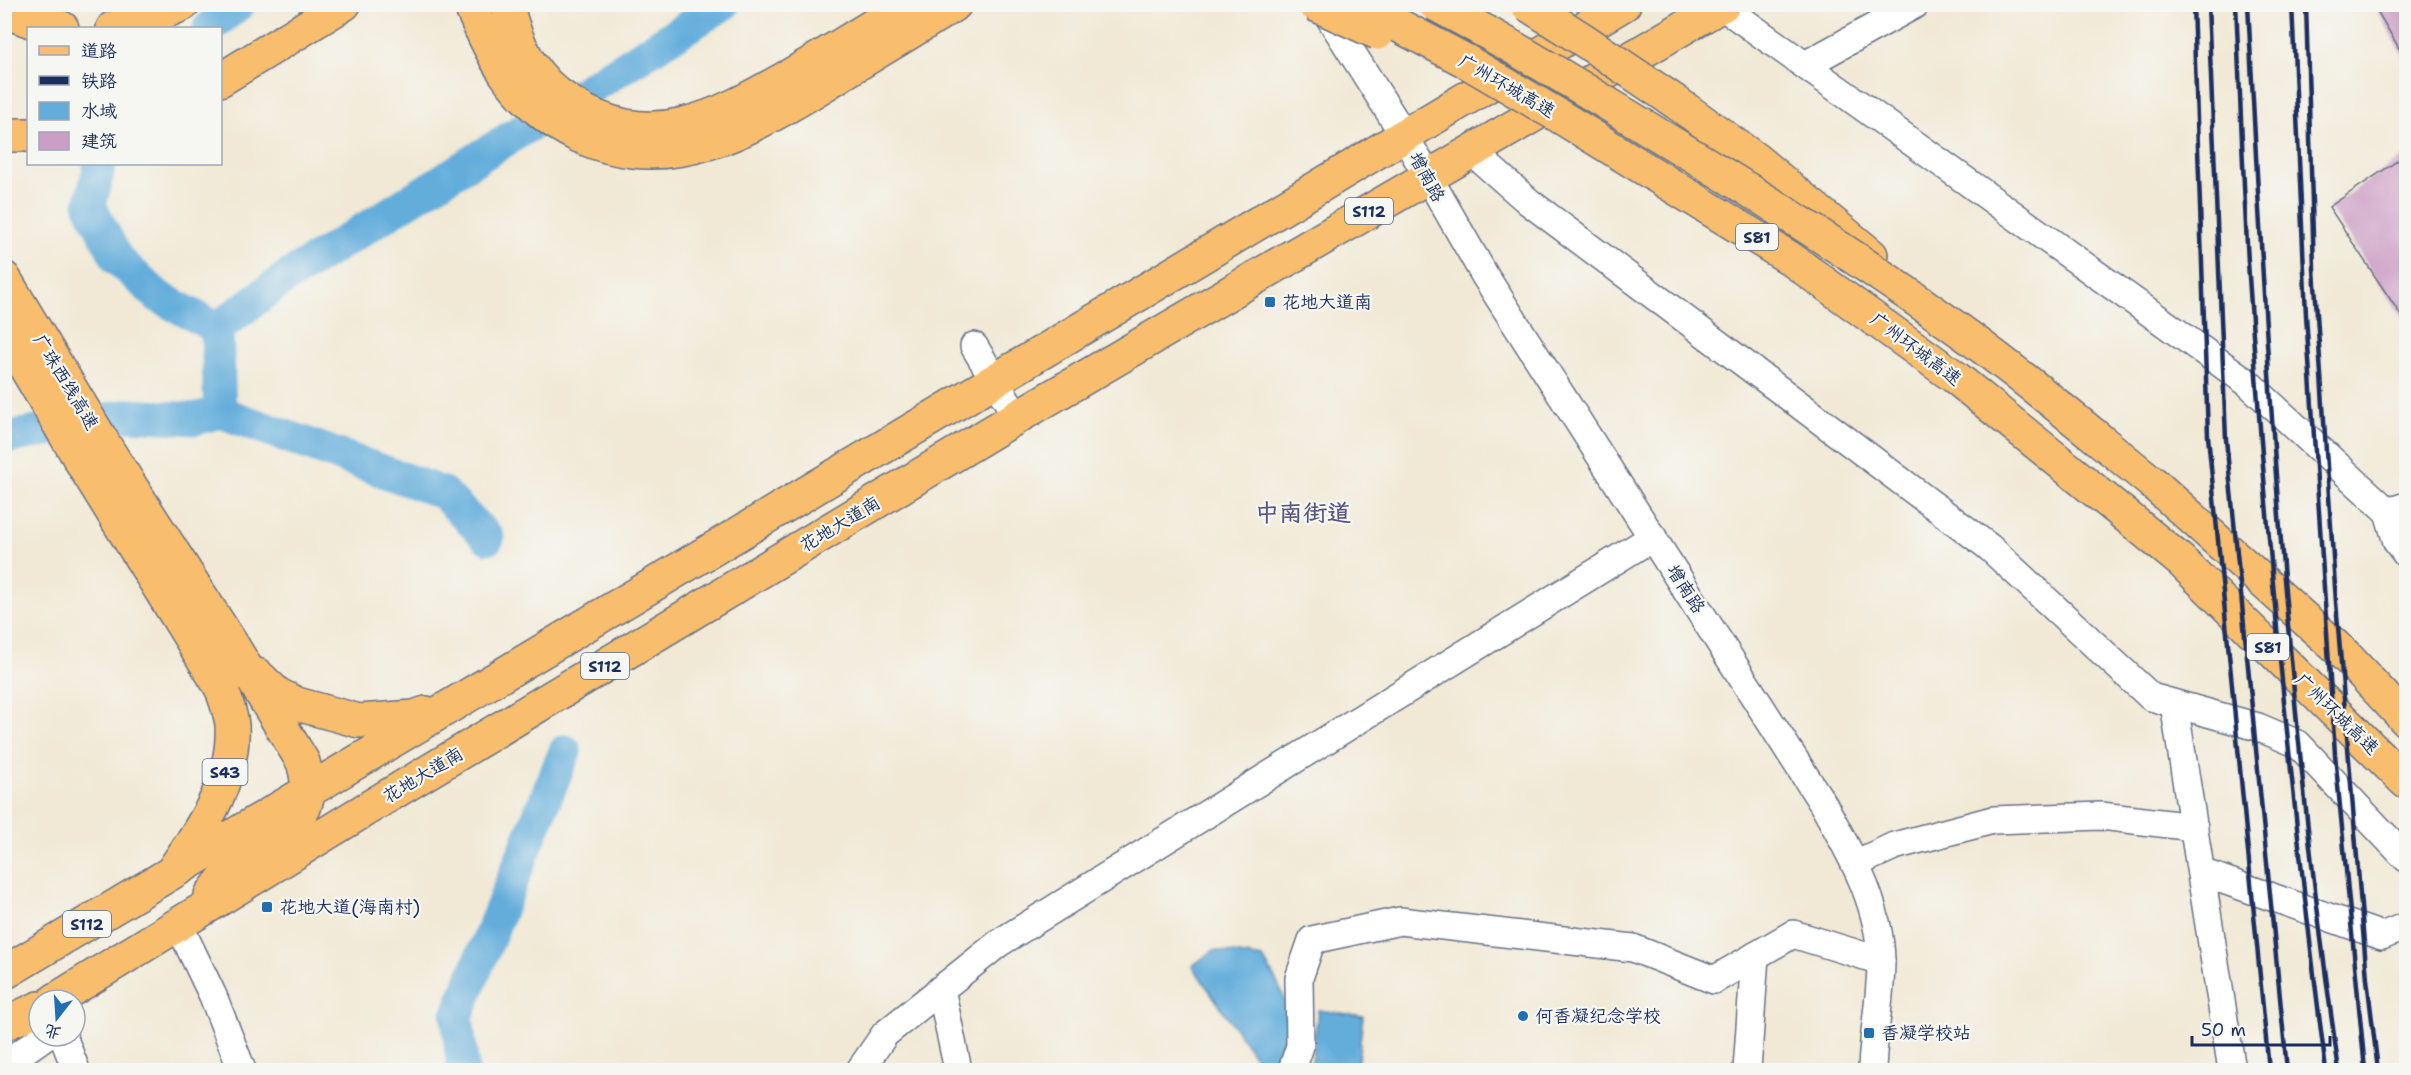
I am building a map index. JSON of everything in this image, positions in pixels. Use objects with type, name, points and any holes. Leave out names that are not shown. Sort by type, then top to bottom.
[{"type":"main road","points":[[222,79],[344,4]]},
{"type":"main road","points":[[470,4],[490,48],[505,73],[540,111],[562,127],[592,141],[617,149],[656,153],[706,144],[756,124],[955,4]]},
{"type":"main road","points":[[507,4],[513,30],[530,64],[563,99],[602,120],[622,126],[654,129],[698,122],[735,106],[907,4]]},
{"type":"main road","points":[[1314,4],[1419,51],[1536,108],[1606,144],[1653,173]]},
{"type":"main road","name":"广州环城高速","points":[[1358,4],[1480,70],[1788,257],[1955,377],[2181,561],[2406,782]]},
{"type":"main road","name":"广州环城高速","points":[[1435,4],[1514,48],[1766,201],[1920,302],[2010,368],[2154,484],[2345,655],[2406,720]]},
{"type":"main road","points":[[1527,4],[1677,103],[1755,159],[2010,368]]},
{"type":"main road","points":[[1561,4],[1677,103]]},
{"type":"main road","name":"S112","points":[[308,791],[1624,4]]},
{"type":"main road","points":[[118,27],[139,23],[182,5]]},
{"type":"main road","name":"花地大道南","points":[[75,988],[1017,417],[1723,5]]},
{"type":"main road","points":[[4,11],[34,22],[57,27]]},
{"type":"main road","points":[[4,135],[27,135]]},
{"type":"main road","name":"广珠西线高速","points":[[4,278],[52,385],[97,460]]},
{"type":"main road","name":"广珠西线高速","points":[[4,331],[52,385]]},
{"type":"main road","name":"S43","points":[[97,460],[234,648],[303,762],[309,781],[308,791]]},
{"type":"main road","name":"S43","points":[[97,460],[222,689],[232,723],[231,756],[213,807],[170,875]]},
{"type":"main road","points":[[234,648],[277,694],[297,704],[359,721],[414,717],[459,702]]},
{"type":"main road","points":[[186,921],[241,860],[288,829],[302,813],[308,791]]},
{"type":"main road","points":[[170,875],[308,791]]},
{"type":"main road","points":[[170,875],[189,879],[200,890],[200,898],[186,921]]},
{"type":"main road","name":"S112","points":[[4,973],[170,875]]},
{"type":"main road","points":[[4,1024],[27,1013]]},
{"type":"street","name":"增南路","points":[[1321,4],[1404,135],[1485,276],[1823,804],[1855,864],[1863,880],[1875,919],[1881,961],[1872,1071]]},
{"type":"street","points":[[1804,65],[1916,4]]},
{"type":"street","points":[[1723,5],[2248,383],[2397,509],[2397,542],[2406,554]]},
{"type":"street","points":[[1471,151],[1529,202],[1989,547],[2151,697],[2258,727],[2298,744],[2406,858]]},
{"type":"street","points":[[974,346],[1017,417]]},
{"type":"street","points":[[860,1071],[885,1034],[999,943],[1653,537]]},
{"type":"street","points":[[2174,704],[2232,1071]]},
{"type":"street","points":[[1855,864],[1894,846],[1993,820],[2101,816],[2194,827]]},
{"type":"street","points":[[2201,872],[2382,936],[2406,927]]},
{"type":"street","points":[[186,921],[242,1071]]},
{"type":"street","points":[[1292,1071],[1300,1046],[1299,978],[1312,940],[1400,921],[1633,948],[1714,980],[1792,934],[1881,961]]},
{"type":"street","points":[[1747,1071],[1755,956]]},
{"type":"street","points":[[941,989],[958,1071]]},
{"type":"street","points":[[4,1065],[28,1048]]},
{"type":"street","points":[[67,1048],[76,1071]]},
{"type":"water","points":[[1214,950],[1263,958],[1283,996],[1289,1027],[1287,1058],[1268,1070],[1264,1070],[1192,966]]},
{"type":"water","points":[[1318,1010],[1363,1016],[1357,1070],[1311,1070]]},
{"type":"building","points":[[2373,4],[2406,4],[2406,60]]},
{"type":"building","points":[[2406,155],[2406,323],[2329,207]]},
{"type":"waterway","points":[[210,27],[239,4]]},
{"type":"waterway","points":[[579,95],[724,4]]},
{"type":"waterway","points":[[217,328],[284,279],[535,122]]},
{"type":"waterway","points":[[100,165],[90,206],[118,260],[159,297],[217,328],[220,412]]},
{"type":"waterway","points":[[4,438],[129,415],[195,419],[220,412],[443,493],[488,538]]},
{"type":"waterway","points":[[463,1070],[457,1016],[565,751]]},
{"type":"railway","points":[[2193,4],[2208,436],[2269,1070]]},
{"type":"railway","points":[[2208,4],[2226,439],[2287,1070]]},
{"type":"railway","points":[[2236,4],[2248,262],[2271,566],[2302,869],[2326,1070]]},
{"type":"railway","points":[[2248,4],[2262,271],[2292,672],[2305,805],[2339,1070]]},
{"type":"railway","points":[[2292,4],[2306,315],[2335,754],[2365,1070]]},
{"type":"railway","points":[[2306,4],[2314,269],[2336,602],[2367,979],[2378,1070]]},
{"type":"place","name":"花地大道南","points":[[1270,302]]},
{"type":"place","name":"花地大道(海南村)","points":[[267,907]]},
{"type":"place","name":"何香凝纪念学校","points":[[1523,1016]]},
{"type":"place","name":"香凝学校站","points":[[1869,1033]]},
{"type":"district","name":"中南街道","points":[[1303,513]]}]
